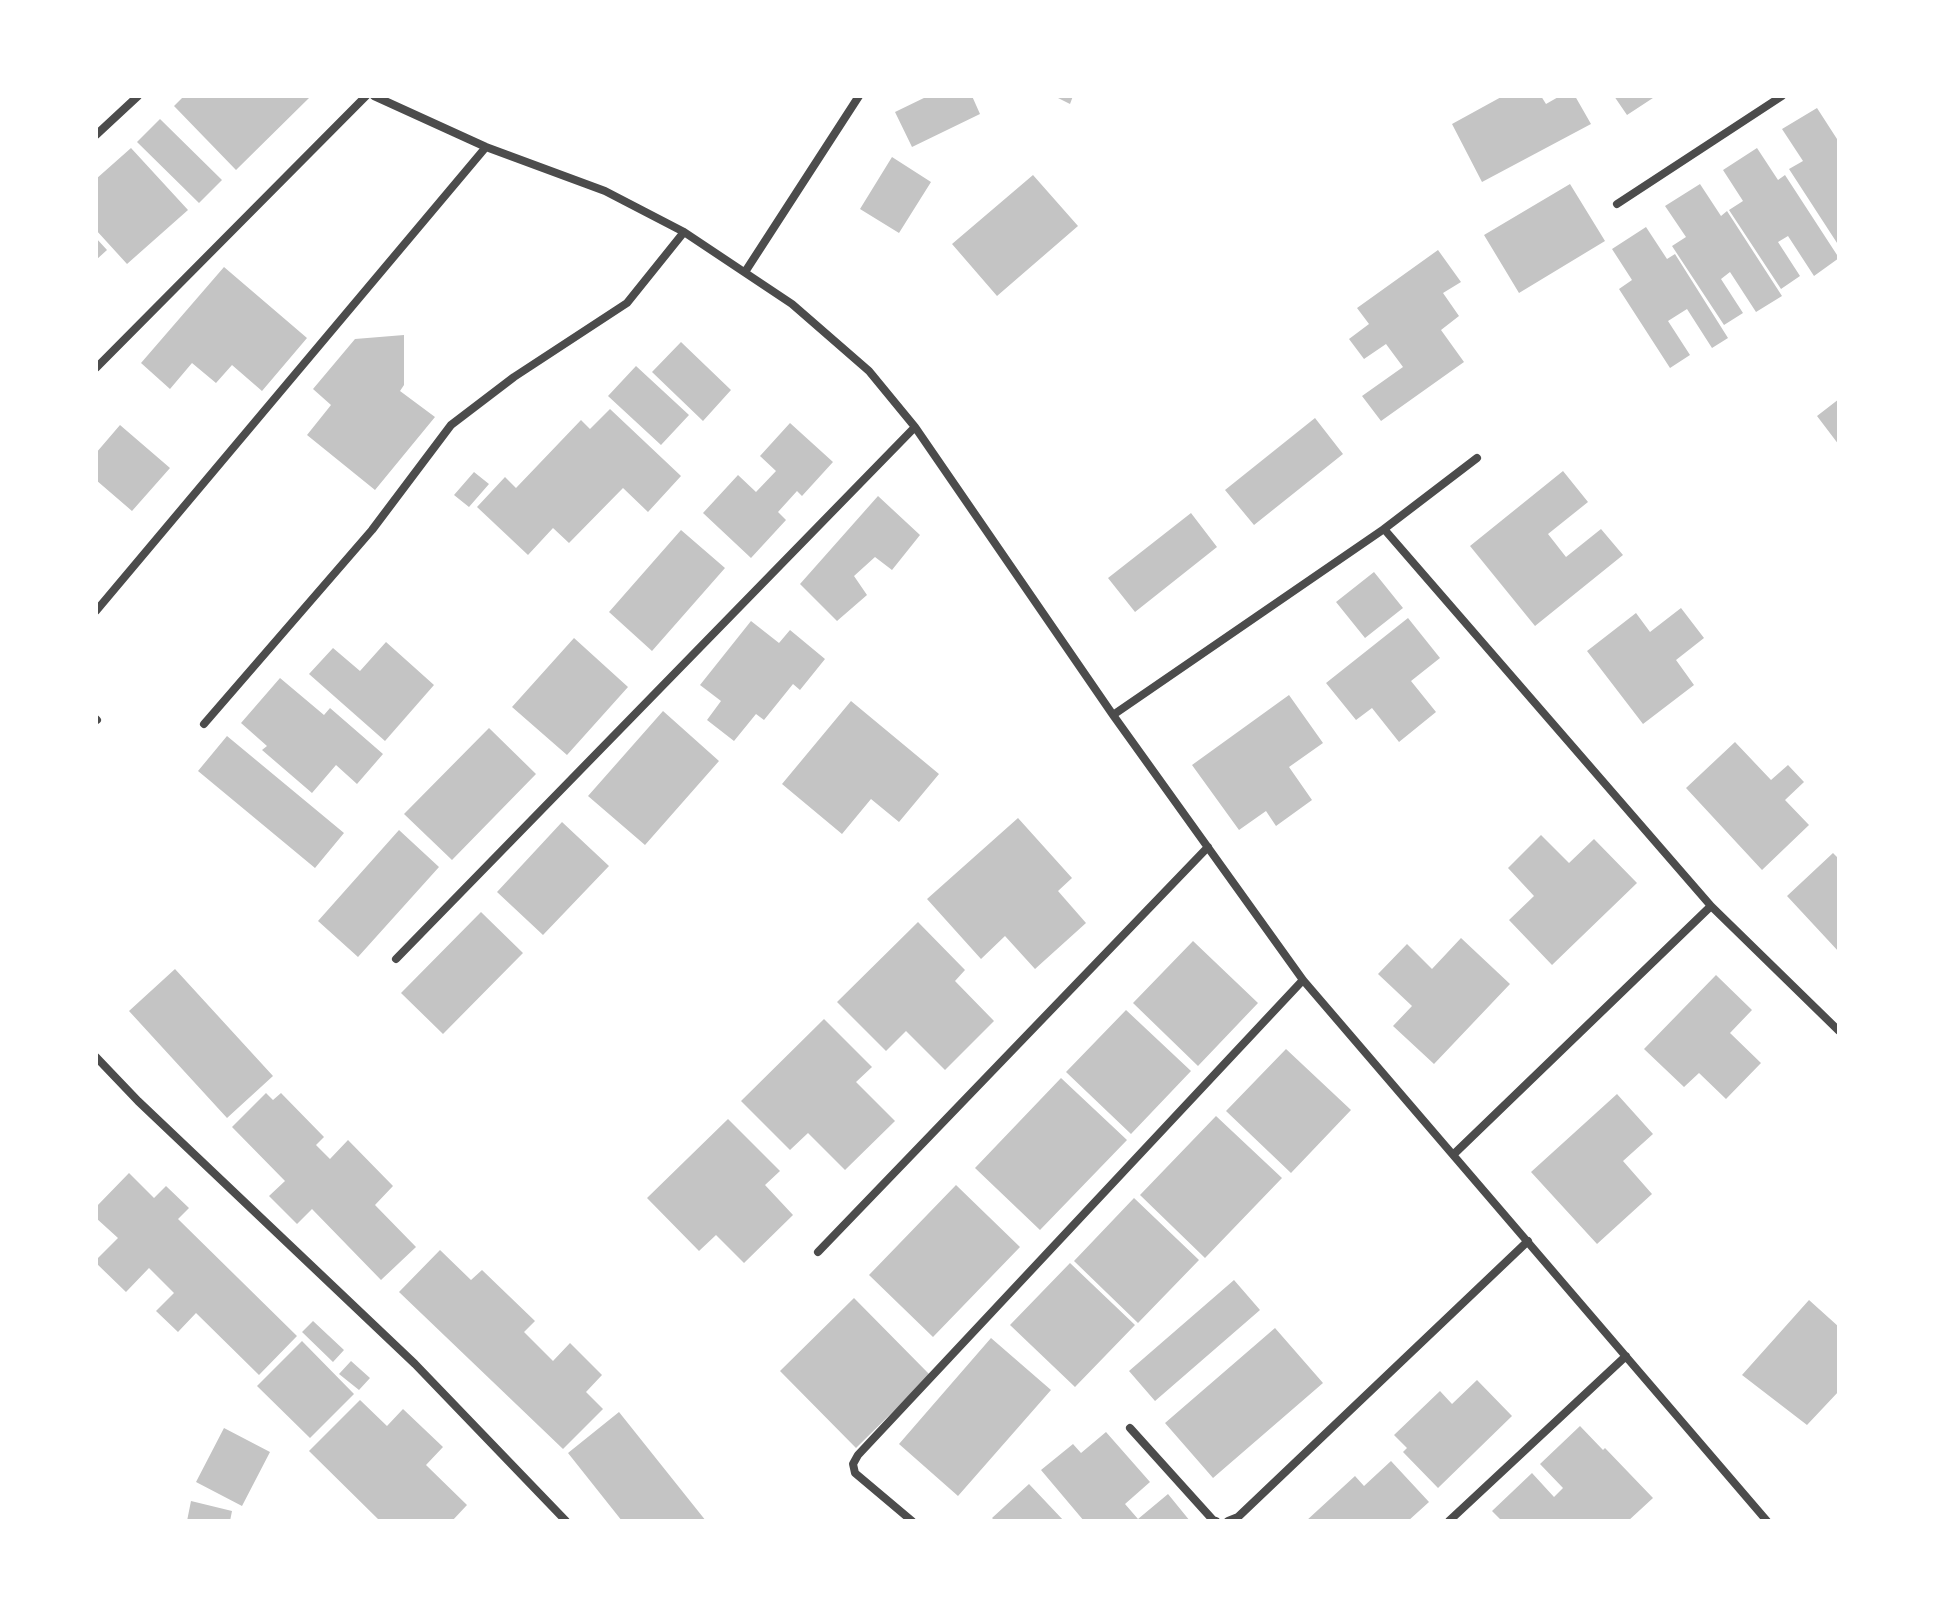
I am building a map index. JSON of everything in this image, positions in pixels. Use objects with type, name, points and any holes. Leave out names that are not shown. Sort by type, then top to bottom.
[{"type":"street","points":[[96,135],[138,96]]},
{"type":"street","points":[[96,368],[366,96]]},
{"type":"street","points":[[374,96],[486,147],[605,191],[684,232],[792,304],[869,371],[915,427],[1113,715],[1303,980],[1767,1521]]},
{"type":"street","points":[[745,272],[859,96]]},
{"type":"street","points":[[1617,204],[1782,96]]},
{"type":"street","points":[[96,611],[486,147]]},
{"type":"street","points":[[204,724],[372,530],[451,425],[514,377],[627,303],[684,232]]},
{"type":"street","points":[[396,959],[915,427]]},
{"type":"street","points":[[1113,715],[1384,529],[1477,458]]},
{"type":"street","points":[[1384,529],[1711,906],[1839,1031]]},
{"type":"street","points":[[818,1252],[1208,847]]},
{"type":"street","points":[[1454,1154],[1711,906]]},
{"type":"street","points":[[912,1521],[855,1473],[853,1464],[858,1455],[1303,980]]},
{"type":"street","points":[[96,1057],[138,1101],[415,1364],[566,1521]]},
{"type":"street","points":[[1228,1521],[1238,1517],[1528,1241]]},
{"type":"street","points":[[1449,1521],[1626,1356]]},
{"type":"street","points":[[1130,1428],[1216,1521]]},
{"type":"building","points":[[184,96],[309,98],[236,170],[174,106]]},
{"type":"building","points":[[928,96],[972,96],[980,114],[912,147],[895,112]]},
{"type":"building","points":[[1054,96],[1073,96],[1070,104]]},
{"type":"building","points":[[1503,96],[1541,96],[1546,104],[1560,96],[1575,96],[1591,124],[1482,182],[1452,124]]},
{"type":"building","points":[[1614,96],[1656,96],[1627,115]]},
{"type":"building","points":[[1817,108],[1839,138],[1839,246],[1789,169],[1803,161],[1782,129]]},
{"type":"building","points":[[160,119],[222,180],[199,203],[137,142]]},
{"type":"building","points":[[131,148],[188,210],[127,264],[96,230],[96,179]]},
{"type":"building","points":[[1757,148],[1778,180],[1785,175],[1839,258],[1814,276],[1788,236],[1778,242],[1800,276],[1781,289],[1729,210],[1743,201],[1723,170]]},
{"type":"building","points":[[892,157],[931,182],[899,233],[860,209]]},
{"type":"building","points":[[1033,175],[1078,226],[997,296],[952,244]]},
{"type":"building","points":[[1570,184],[1605,241],[1519,293],[1484,235]]},
{"type":"building","points":[[1700,184],[1721,216],[1727,211],[1782,296],[1756,312],[1730,272],[1721,279],[1743,313],[1724,325],[1672,246],[1686,237],[1665,206]]},
{"type":"building","points":[[1646,227],[1667,259],[1675,254],[1728,338],[1712,348],[1687,309],[1668,321],[1690,355],[1670,368],[1619,289],[1632,280],[1612,249]]},
{"type":"building","points":[[96,238],[107,250],[96,260]]},
{"type":"building","points":[[1438,250],[1461,282],[1443,293],[1459,316],[1441,330],[1464,362],[1381,421],[1362,396],[1403,367],[1386,344],[1364,359],[1349,339],[1369,324],[1357,308]]},
{"type":"building","points":[[224,267],[307,338],[262,391],[232,365],[216,383],[192,363],[170,389],[141,363]]},
{"type":"building","points":[[404,335],[404,385],[400,391],[435,417],[375,490],[307,435],[331,405],[313,389],[355,339]]},
{"type":"building","points":[[681,342],[731,390],[703,421],[652,372]]},
{"type":"building","points":[[636,366],[689,415],[661,445],[608,396]]},
{"type":"building","points":[[1839,399],[1839,445],[1817,416]]},
{"type":"building","points":[[610,409],[681,476],[648,512],[623,488],[569,543],[553,528],[528,555],[477,507],[505,477],[516,488],[581,420],[590,429]]},
{"type":"building","points":[[1315,418],[1343,454],[1254,525],[1225,490]]},
{"type":"building","points":[[790,423],[833,462],[802,496],[797,491],[778,512],[786,520],[751,558],[703,513],[738,475],[756,492],[776,471],[760,456]]},
{"type":"building","points":[[120,425],[170,468],[132,511],[96,480],[96,453]]},
{"type":"building","points":[[1563,471],[1588,502],[1548,534],[1566,557],[1601,529],[1623,555],[1535,626],[1470,546]]},
{"type":"building","points":[[474,472],[489,484],[469,507],[454,495]]},
{"type":"building","points":[[878,496],[920,535],[892,570],[875,557],[854,576],[867,595],[837,621],[800,584]]},
{"type":"building","points":[[1191,513],[1217,547],[1135,612],[1108,578]]},
{"type":"building","points":[[681,530],[725,568],[652,651],[609,612]]},
{"type":"building","points":[[1374,572],[1403,608],[1365,638],[1336,602]]},
{"type":"building","points":[[1681,608],[1704,638],[1676,660],[1694,685],[1643,724],[1587,651],[1636,613],[1650,632]]},
{"type":"building","points":[[1408,618],[1440,658],[1411,681],[1436,712],[1399,742],[1372,708],[1356,720],[1326,683]]},
{"type":"building","points":[[751,621],[779,643],[790,630],[825,659],[800,690],[793,684],[764,720],[756,714],[734,741],[707,720],[721,701],[700,685]]},
{"type":"building","points":[[574,638],[628,687],[567,755],[512,707]]},
{"type":"building","points":[[386,642],[434,685],[385,741],[309,674],[333,648],[360,671]]},
{"type":"building","points":[[280,678],[324,715],[330,708],[383,754],[357,784],[336,765],[312,793],[262,750],[267,746],[241,723]]},
{"type":"building","points":[[1289,695],[1323,743],[1289,767],[1312,800],[1276,826],[1266,811],[1239,830],[1192,765]]},
{"type":"building","points":[[851,701],[939,774],[899,822],[871,799],[842,834],[782,784]]},
{"type":"building","points":[[663,711],[719,761],[645,845],[588,796]]},
{"type":"building","points":[[489,728],[536,774],[452,860],[404,814]]},
{"type":"building","points":[[227,736],[344,833],[315,868],[198,771]]},
{"type":"building","points":[[1735,742],[1771,780],[1788,765],[1804,782],[1785,800],[1809,825],[1762,870],[1686,788]]},
{"type":"building","points":[[1018,818],[1072,878],[1058,891],[1086,923],[1035,969],[1005,936],[981,959],[927,899]]},
{"type":"building","points":[[562,822],[609,866],[543,935],[497,892]]},
{"type":"building","points":[[399,830],[439,867],[358,957],[318,921]]},
{"type":"building","points":[[1541,835],[1569,863],[1594,839],[1637,883],[1552,965],[1509,920],[1534,896],[1508,868]]},
{"type":"building","points":[[1833,853],[1839,859],[1839,952],[1787,896]]},
{"type":"building","points":[[481,912],[523,953],[443,1034],[401,993]]},
{"type":"building","points":[[918,922],[965,970],[955,981],[994,1021],[945,1070],[906,1031],[886,1051],[837,1002]]},
{"type":"building","points":[[1461,938],[1510,984],[1434,1064],[1393,1026],[1412,1006],[1378,974],[1407,944],[1432,969]]},
{"type":"building","points":[[1193,941],[1258,1003],[1198,1066],[1133,1003]]},
{"type":"building","points":[[175,969],[273,1076],[227,1118],[129,1011]]},
{"type":"building","points":[[1716,975],[1752,1010],[1730,1033],[1761,1063],[1726,1099],[1699,1073],[1684,1087],[1644,1049]]},
{"type":"building","points":[[1126,1010],[1191,1071],[1131,1134],[1066,1072]]},
{"type":"building","points":[[824,1019],[872,1067],[856,1082],[895,1121],[845,1170],[808,1133],[790,1150],[741,1101]]},
{"type":"building","points":[[1286,1049],[1351,1110],[1291,1173],[1226,1111]]},
{"type":"building","points":[[1061,1078],[1127,1140],[1040,1230],[975,1168]]},
{"type":"building","points":[[266,1093],[273,1100],[281,1093],[324,1137],[316,1145],[330,1159],[348,1140],[393,1186],[375,1205],[416,1247],[381,1280],[312,1209],[297,1224],[269,1196],[285,1181],[232,1127]]},
{"type":"building","points":[[1617,1094],[1653,1134],[1623,1161],[1652,1194],[1597,1244],[1531,1172]]},
{"type":"building","points":[[1216,1116],[1282,1178],[1205,1258],[1140,1195]]},
{"type":"building","points":[[728,1119],[780,1171],[765,1185],[793,1215],[744,1263],[716,1235],[699,1251],[647,1198]]},
{"type":"building","points":[[129,1173],[154,1198],[166,1186],[189,1208],[178,1219],[297,1336],[259,1375],[196,1313],[178,1332],[156,1311],[174,1293],[149,1268],[126,1292],[96,1263],[118,1238],[96,1218],[96,1207]]},
{"type":"building","points":[[956,1185],[1020,1247],[933,1337],[869,1275]]},
{"type":"building","points":[[1134,1198],[1199,1260],[1138,1323],[1074,1261]]},
{"type":"building","points":[[440,1250],[471,1280],[482,1270],[535,1321],[524,1332],[553,1361],[570,1343],[602,1375],[586,1392],[603,1409],[563,1449],[399,1292]]},
{"type":"building","points":[[1070,1263],[1135,1325],[1075,1387],[1010,1325]]},
{"type":"building","points":[[1234,1280],[1260,1310],[1155,1401],[1129,1371]]},
{"type":"building","points":[[854,1298],[930,1375],[856,1448],[780,1371]]},
{"type":"building","points":[[1809,1300],[1839,1327],[1839,1391],[1807,1425],[1742,1375]]},
{"type":"building","points":[[313,1321],[344,1350],[333,1362],[302,1332]]},
{"type":"building","points":[[1275,1328],[1323,1383],[1213,1478],[1165,1423]]},
{"type":"building","points":[[991,1338],[1051,1390],[958,1496],[899,1444]]},
{"type":"building","points":[[302,1341],[354,1394],[310,1438],[257,1386]]},
{"type":"building","points":[[351,1361],[370,1378],[359,1390],[339,1374]]},
{"type":"building","points":[[1477,1380],[1512,1416],[1438,1488],[1403,1452],[1407,1448],[1394,1435],[1440,1391],[1452,1404]]},
{"type":"building","points":[[360,1400],[387,1426],[403,1409],[443,1447],[426,1465],[467,1505],[452,1521],[380,1521],[309,1451]]},
{"type":"building","points":[[619,1412],[706,1521],[622,1521],[568,1453]]},
{"type":"building","points":[[1580,1426],[1653,1498],[1628,1521],[1502,1521],[1492,1511],[1532,1473],[1554,1497],[1563,1488],[1540,1464]]},
{"type":"building","points":[[224,1428],[270,1452],[242,1506],[196,1482]]},
{"type":"building","points":[[1106,1432],[1150,1482],[1125,1504],[1138,1519],[1168,1494],[1190,1521],[1084,1521],[1041,1470],[1073,1444],[1081,1453]]},
{"type":"building","points":[[1391,1461],[1429,1502],[1408,1521],[1306,1521],[1355,1476],[1364,1486]]},
{"type":"building","points":[[1029,1484],[1064,1521],[995,1521],[992,1518]]},
{"type":"building","points":[[191,1501],[232,1511],[230,1521],[187,1521]]}]
